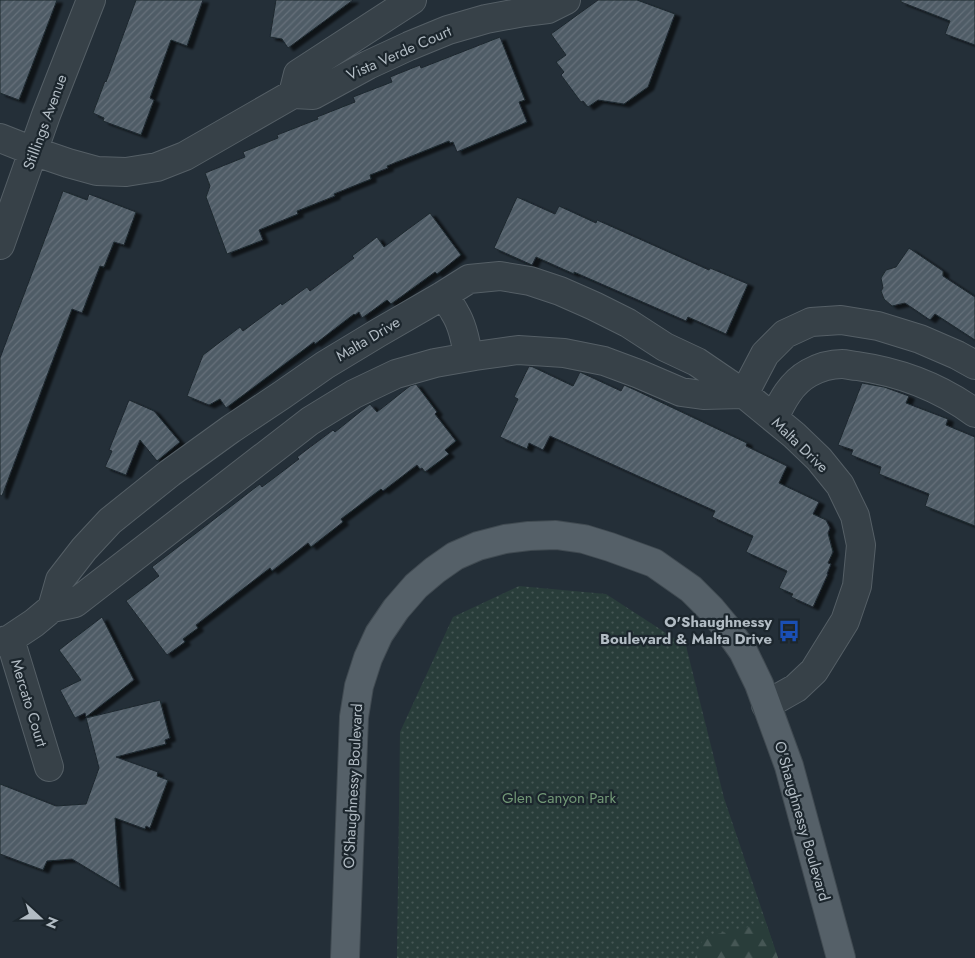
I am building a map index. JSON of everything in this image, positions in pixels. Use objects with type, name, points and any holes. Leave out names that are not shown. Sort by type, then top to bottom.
[{"type":"main road","name":"O'Shaughnessy Boulevard","points":[[345,958],[354,716],[359,686],[368,658],[379,634],[396,609],[416,586],[434,570],[455,556],[478,546],[505,539],[556,534],[584,539],[654,563],[691,589],[711,609],[743,651],[759,684],[789,766],[841,958]]},
{"type":"street","name":"Stillings Avenue","points":[[0,244],[33,151],[91,0]]},
{"type":"street","name":"Vista Verde Court","points":[[293,94],[298,74],[412,0]]},
{"type":"street","name":"Vista Verde Court","points":[[0,138],[33,151],[97,171],[126,172],[157,167],[185,156],[293,94],[313,95],[368,65],[448,30],[486,19],[548,9],[566,0]]},
{"type":"street","name":"Malta Drive","points":[[52,608],[60,580],[84,549],[110,521],[170,473],[325,365],[378,333],[469,279],[500,276],[530,281],[560,291],[628,323],[665,347],[697,362],[744,394],[794,435],[819,459],[840,485],[855,516],[861,545],[857,586],[846,621],[814,671],[796,688],[766,705]]},
{"type":"street","points":[[442,296],[455,311],[462,327],[468,357]]},
{"type":"street","points":[[5,640],[34,623],[52,608],[75,604],[310,421],[354,394],[396,374],[434,363],[518,350],[564,353],[604,361],[681,392],[703,395],[744,394],[765,354],[785,334],[812,322],[841,320],[878,326],[920,339],[975,365]]},
{"type":"street","points":[[774,418],[784,397],[795,384],[808,374],[822,367],[841,364],[871,368],[906,377],[940,392],[975,413]]},
{"type":"street","name":"Mercato Court","points":[[5,640],[48,767]]},
{"type":"green space","name":"Glen Canyon Park","points":[[519,586],[606,594],[686,646],[724,798],[778,958],[397,958],[400,732],[453,617]]},
{"type":"green space","points":[[766,923],[778,958],[695,958],[704,937]]},
{"type":"building","points":[[0,0],[57,0],[19,100],[0,93]]},
{"type":"building","points":[[136,0],[203,0],[187,46],[171,40],[150,98],[154,100],[141,135],[103,121],[104,118],[93,113]]},
{"type":"building","points":[[276,0],[353,0],[288,48],[282,39],[270,37]]},
{"type":"building","points":[[598,0],[637,0],[675,14],[648,87],[624,104],[598,100],[588,107],[583,101],[581,102],[561,75],[564,72],[556,62],[566,55],[551,34]]},
{"type":"building","points":[[901,0],[975,0],[975,45],[945,34],[950,21],[901,2]]},
{"type":"building","points":[[500,37],[525,100],[519,102],[527,122],[457,152],[453,142],[450,143],[449,141],[387,166],[388,168],[370,175],[371,179],[334,194],[335,196],[297,211],[298,214],[259,230],[263,240],[227,254],[206,197],[210,186],[205,173],[245,157],[243,152],[278,138],[277,135],[355,102],[353,97],[392,82],[390,77],[420,65],[421,68]]},
{"type":"building","points":[[63,191],[87,200],[89,194],[136,212],[124,245],[114,242],[104,267],[100,266],[82,313],[72,309],[2,496],[0,495],[0,358]]},
{"type":"building","points":[[517,197],[555,214],[559,206],[596,223],[597,220],[709,270],[710,268],[748,284],[726,334],[688,317],[686,321],[536,257],[532,265],[494,248]]},
{"type":"building","points":[[430,213],[461,255],[437,274],[435,272],[391,304],[387,300],[362,318],[359,312],[354,314],[226,408],[220,399],[209,405],[187,396],[203,355],[240,327],[243,331],[281,303],[282,305],[307,287],[310,291],[354,258],[352,256],[377,237],[384,247]]},
{"type":"building","points":[[909,248],[943,271],[943,276],[975,297],[975,340],[935,314],[930,320],[905,303],[892,306],[884,299],[881,291],[883,288],[881,278],[886,270],[896,267]]},
{"type":"building","points":[[529,366],[573,386],[580,372],[621,391],[624,385],[747,443],[746,446],[787,466],[779,483],[819,502],[813,514],[826,520],[830,528],[828,533],[833,552],[828,563],[831,564],[813,607],[791,597],[793,594],[779,588],[787,571],[746,552],[753,536],[712,517],[715,511],[550,436],[543,450],[529,443],[527,449],[500,437],[518,399],[514,397]]},
{"type":"building","points":[[862,383],[884,387],[909,396],[906,403],[948,419],[946,425],[975,437],[975,526],[925,506],[929,494],[879,474],[881,467],[851,455],[853,450],[838,445]]},
{"type":"building","points":[[416,384],[437,412],[435,414],[456,441],[445,450],[449,454],[425,472],[417,465],[383,491],[381,489],[341,519],[343,522],[311,547],[308,543],[272,571],[270,568],[196,625],[198,628],[183,639],[185,642],[167,655],[126,601],[159,576],[152,567],[260,484],[262,487],[299,459],[297,457],[333,430],[335,432],[370,404],[377,412],[410,386]]},
{"type":"building","points":[[129,400],[154,411],[180,442],[157,461],[140,440],[126,475],[105,467],[112,451],[109,450]]},
{"type":"building","points":[[102,617],[134,680],[86,717],[85,713],[75,718],[60,690],[81,680],[59,650]]},
{"type":"building","points":[[160,700],[170,738],[165,740],[166,744],[116,757],[158,772],[157,776],[168,780],[150,828],[146,826],[145,829],[115,818],[120,888],[72,859],[47,861],[43,870],[0,854],[0,784],[56,806],[86,804],[99,768],[86,718]]},
{"type":"place","name":"O'Shaughnessy Boulevard & Malta Drive","points":[[789,631]]}]
